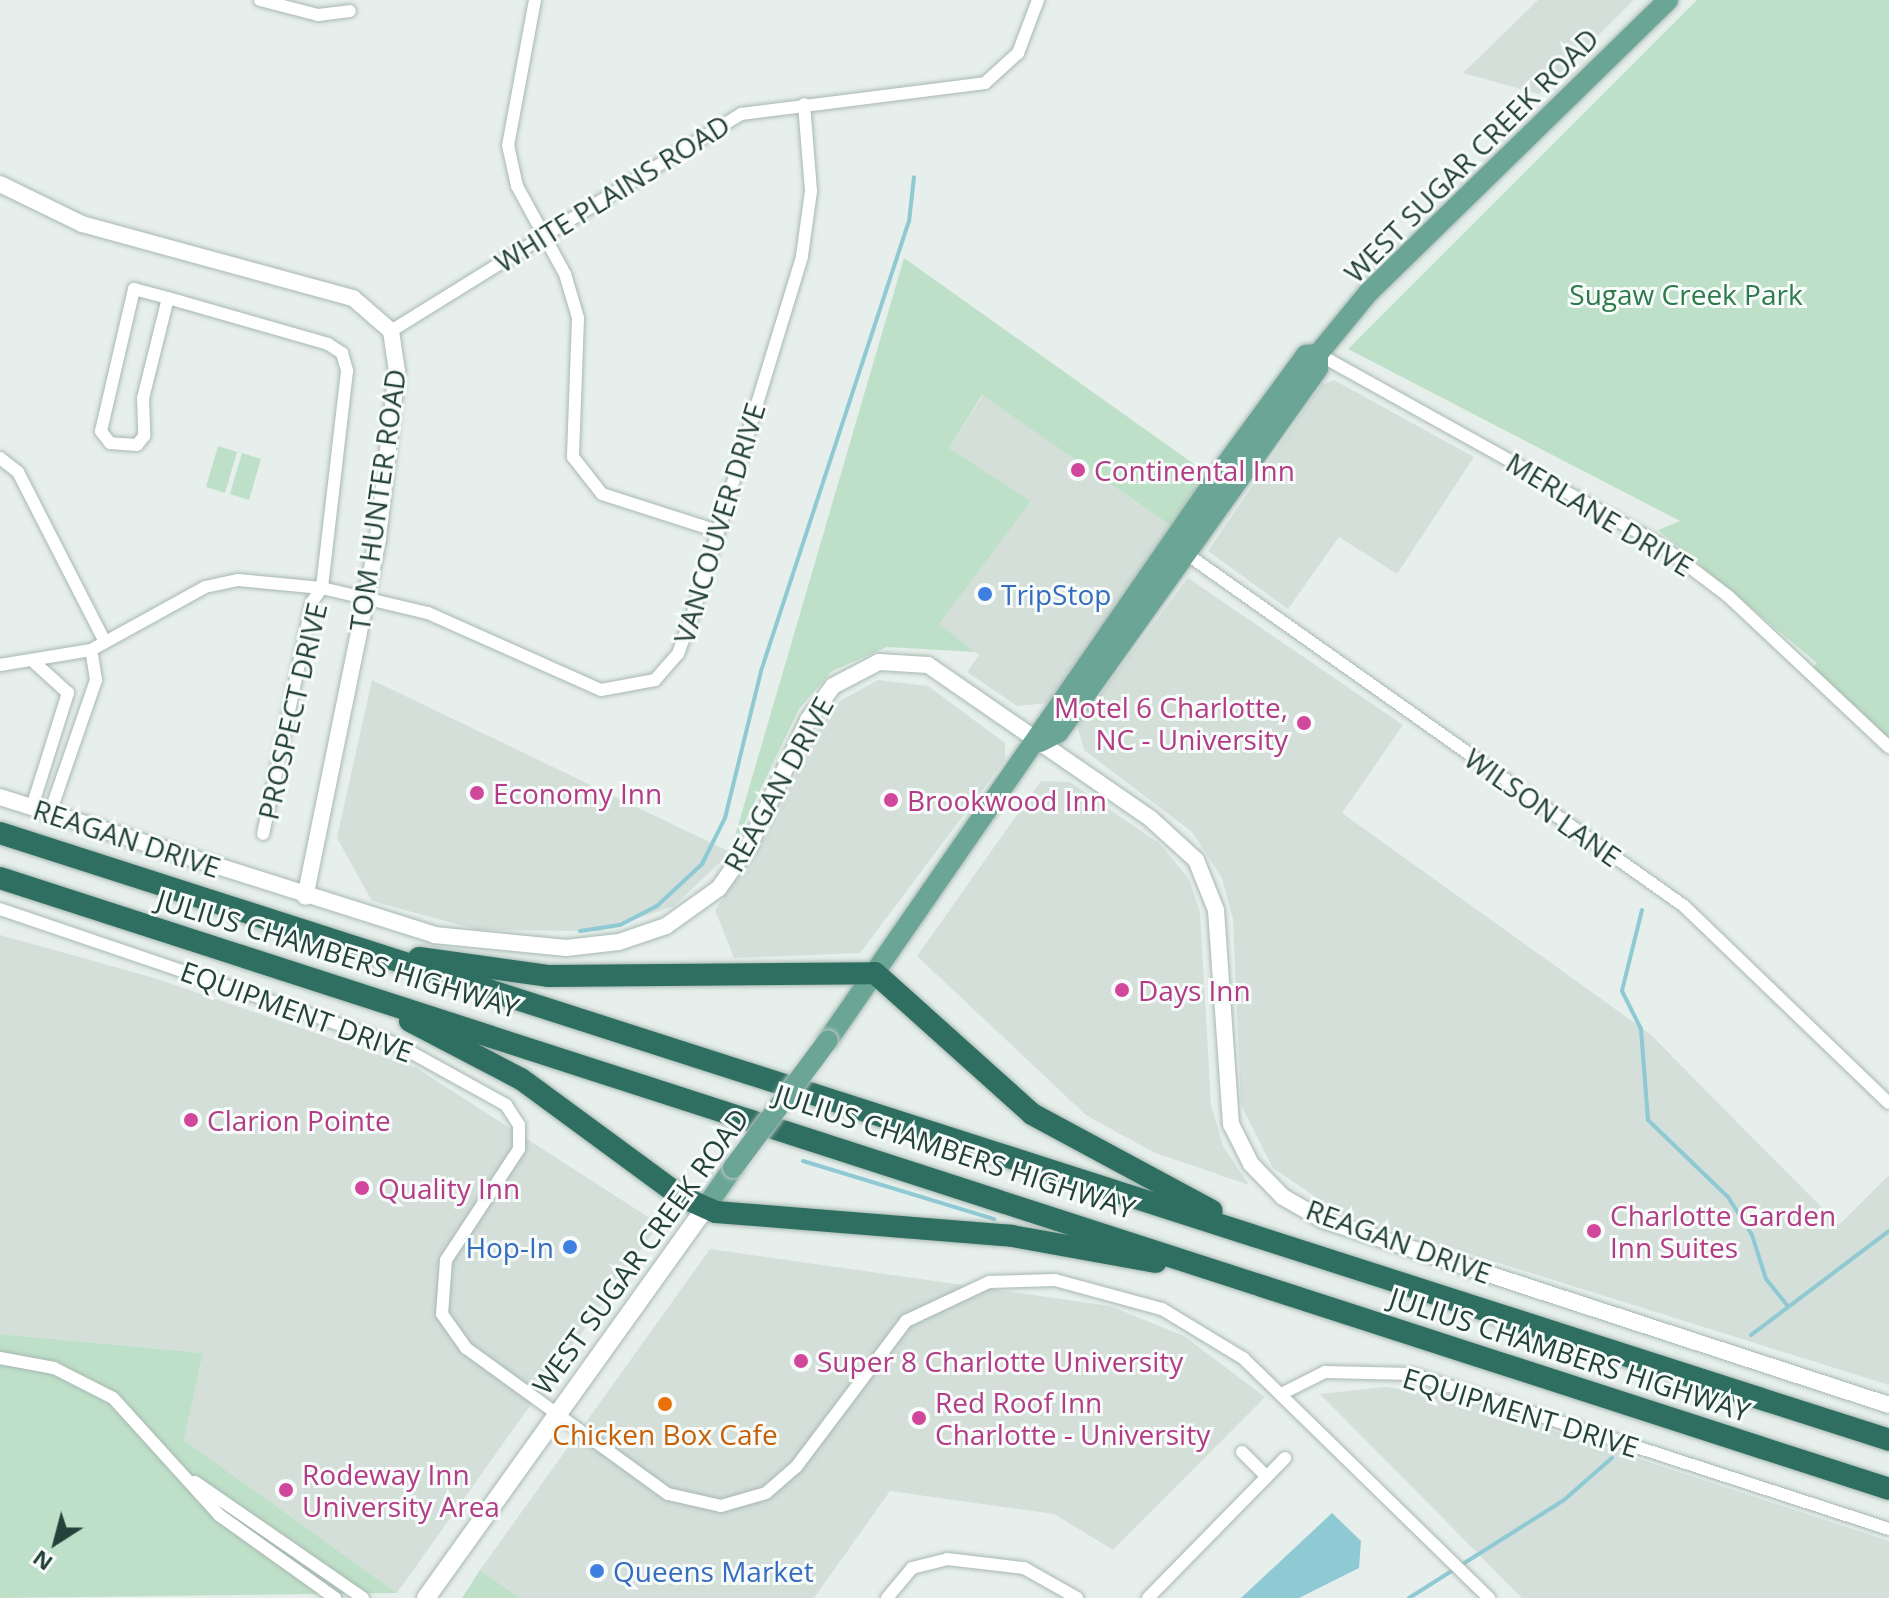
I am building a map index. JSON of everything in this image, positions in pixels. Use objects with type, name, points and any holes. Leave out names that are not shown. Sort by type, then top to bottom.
[{"type":"highway","name":"JULIUS CHAMBERS HIGHWAY","points":[[0,833],[1263,1236],[1889,1440]]},
{"type":"highway","name":"JULIUS CHAMBERS HIGHWAY","points":[[0,878],[362,996],[846,1146],[1254,1285],[1889,1489]]},
{"type":"highway","points":[[368,952],[548,976],[875,973],[1032,1114],[1263,1236]]},
{"type":"highway","points":[[362,996],[521,1079],[705,1208],[1074,1244],[1254,1285]]},
{"type":"main road","name":"WEST SUGAR CREEK ROAD","points":[[426,1598],[1040,742],[1058,733],[1179,548],[1318,368],[1318,354],[1375,285],[1668,0]]},
{"type":"street","points":[[260,0],[318,15],[350,11]]},
{"type":"street","points":[[535,0],[508,145],[517,186],[543,234],[578,318],[571,442],[580,472],[614,500],[717,531]]},
{"type":"street","name":"WHITE PLAINS ROAD","points":[[391,331],[721,123],[804,104],[985,83],[1018,53],[1038,0]]},
{"type":"street","name":"VANCOUVER DRIVE","points":[[367,597],[442,617],[584,684],[633,689],[662,675],[678,654],[802,256],[811,191],[804,104]]},
{"type":"street","name":"TOM HUNTER ROAD","points":[[0,184],[82,224],[353,298],[391,331],[397,371],[367,597],[305,897]]},
{"type":"street","name":"PROSPECT DRIVE","points":[[168,298],[143,398],[144,436],[137,445],[110,443],[101,431],[134,289],[168,298],[342,353],[347,371],[322,588],[312,602],[263,834]]},
{"type":"street","name":"MERLANE DRIVE","points":[[1318,354],[1658,543],[1728,596],[1889,747]]},
{"type":"street","points":[[0,458],[18,472],[105,642]]},
{"type":"street","name":"WILSON LANE","points":[[1179,548],[1684,906],[1889,1103]]},
{"type":"street","name":"PROSPECT DRIVE","points":[[0,665],[35,663],[91,650],[205,587],[238,580],[322,588],[367,597]]},
{"type":"street","points":[[50,813],[96,680],[91,650]]},
{"type":"street","name":"REAGAN DRIVE","points":[[0,797],[305,897],[492,944],[566,948],[642,935],[719,888],[750,844],[819,701],[845,676],[879,662],[940,669],[1151,819],[1202,871],[1216,910],[1229,1113],[1251,1164],[1283,1197],[1323,1220],[1889,1405]]},
{"type":"street","points":[[32,807],[68,693],[35,663]]},
{"type":"street","name":"EQUIPMENT DRIVE","points":[[0,909],[396,1044],[506,1105],[519,1125],[519,1149],[448,1255],[439,1306],[466,1348],[668,1494],[710,1506],[740,1504],[794,1469],[906,1321],[963,1289],[1023,1277],[1100,1288],[1162,1309],[1226,1346],[1285,1392],[1325,1372],[1412,1374],[1889,1529]]},
{"type":"street","points":[[0,1358],[92,1384],[133,1415],[195,1482],[219,1515],[335,1598]]},
{"type":"street","points":[[1285,1392],[1489,1598]]},
{"type":"street","points":[[1242,1452],[1267,1477]]},
{"type":"street","points":[[1148,1598],[1285,1458]]},
{"type":"street","points":[[195,1482],[363,1598]]},
{"type":"street","points":[[887,1598],[912,1568],[947,1559],[1024,1568],[1077,1598]]},
{"type":"shaded area","points":[[1538,0],[1634,0],[1539,94],[1463,73]]},
{"type":"shaded area","points":[[1334,380],[1474,457],[1397,574],[1339,537],[1288,609],[1208,551],[1321,385]]},
{"type":"shaded area","points":[[983,395],[1173,527],[1048,703],[1017,706],[967,672],[979,655],[938,624],[1031,501],[949,448]]},
{"type":"shaded area","points":[[1188,578],[1403,725],[1342,813],[1650,1034],[1839,1225],[1889,1175],[1889,1385],[1339,1213],[1273,1168],[1241,1105],[1233,919],[1222,878],[1192,832],[1084,750],[1077,725]]},
{"type":"shaded area","name":"Economy Inn","points":[[372,680],[730,853],[674,906],[601,931],[478,930],[372,901],[337,838]]},
{"type":"shaded area","points":[[878,680],[928,686],[1005,743],[1005,760],[860,953],[734,958],[715,910],[768,833],[817,730],[840,701]]},
{"type":"shaded area","points":[[1041,781],[1070,782],[1160,844],[1189,879],[1200,912],[1211,1105],[1223,1146],[1249,1185],[1153,1152],[1086,1115],[917,956]]},
{"type":"shaded area","points":[[0,935],[151,977],[415,1067],[659,1224],[397,1593],[184,1440],[203,1353],[0,1334]]},
{"type":"shaded area","points":[[710,1249],[1110,1306],[1184,1336],[1265,1397],[1113,1550],[1054,1514],[890,1491],[814,1598],[520,1598],[480,1570]]},
{"type":"shaded area","points":[[1385,1387],[1445,1395],[1889,1541],[1889,1598],[1522,1598],[1320,1394]]},
{"type":"green space","name":"Sugaw Creek Park","points":[[1697,0],[1889,0],[1889,754],[1805,677],[1817,663],[1658,530],[1680,521],[1348,349]]},
{"type":"green space","points":[[904,258],[1208,474],[1173,527],[982,395],[949,448],[1031,501],[939,624],[975,652],[887,647],[832,671],[799,709],[730,853]]},
{"type":"green space","points":[[218,446],[237,452],[225,493],[206,487]]},
{"type":"green space","points":[[242,453],[261,459],[249,500],[230,494]]},
{"type":"green space","points":[[0,1334],[203,1353],[184,1440],[397,1593],[0,1598]]},
{"type":"green space","points":[[480,1570],[520,1598],[462,1598]]},
{"type":"water","points":[[1332,1513],[1361,1541],[1359,1568],[1299,1598],[1241,1598]]},
{"type":"waterway","points":[[580,931],[620,925],[657,906],[702,864],[725,818],[761,671],[909,222],[914,177]]},
{"type":"waterway","points":[[1642,910],[1622,991],[1641,1029],[1648,1120],[1728,1197],[1752,1235],[1766,1279],[1787,1305]]},
{"type":"waterway","points":[[803,1161],[994,1219]]},
{"type":"waterway","points":[[1751,1335],[1889,1231]]},
{"type":"waterway","points":[[1409,1598],[1564,1500],[1612,1458]]},
{"type":"place","name":"Continental Inn","points":[[1078,470]]},
{"type":"place","name":"TripStop","points":[[985,594]]},
{"type":"place","name":"Motel 6 Charlotte, NC - University","points":[[1304,723]]},
{"type":"place","name":"Economy Inn","points":[[477,793]]},
{"type":"place","name":"Brookwood Inn","points":[[891,800]]},
{"type":"place","name":"Days Inn","points":[[1122,990]]},
{"type":"place","name":"Clarion Pointe","points":[[191,1120]]},
{"type":"place","name":"Quality Inn","points":[[362,1188]]},
{"type":"place","name":"Charlotte Garden Inn Suites","points":[[1594,1231]]},
{"type":"place","name":"Hop-In","points":[[570,1247]]},
{"type":"place","name":"Super 8 Charlotte University","points":[[801,1361]]},
{"type":"place","name":"Chicken Box Cafe","points":[[665,1404]]},
{"type":"place","name":"Red Roof Inn Charlotte - University","points":[[919,1418]]},
{"type":"place","name":"Rodeway Inn University Area","points":[[286,1490]]},
{"type":"place","name":"Queens Market","points":[[597,1571]]}]
